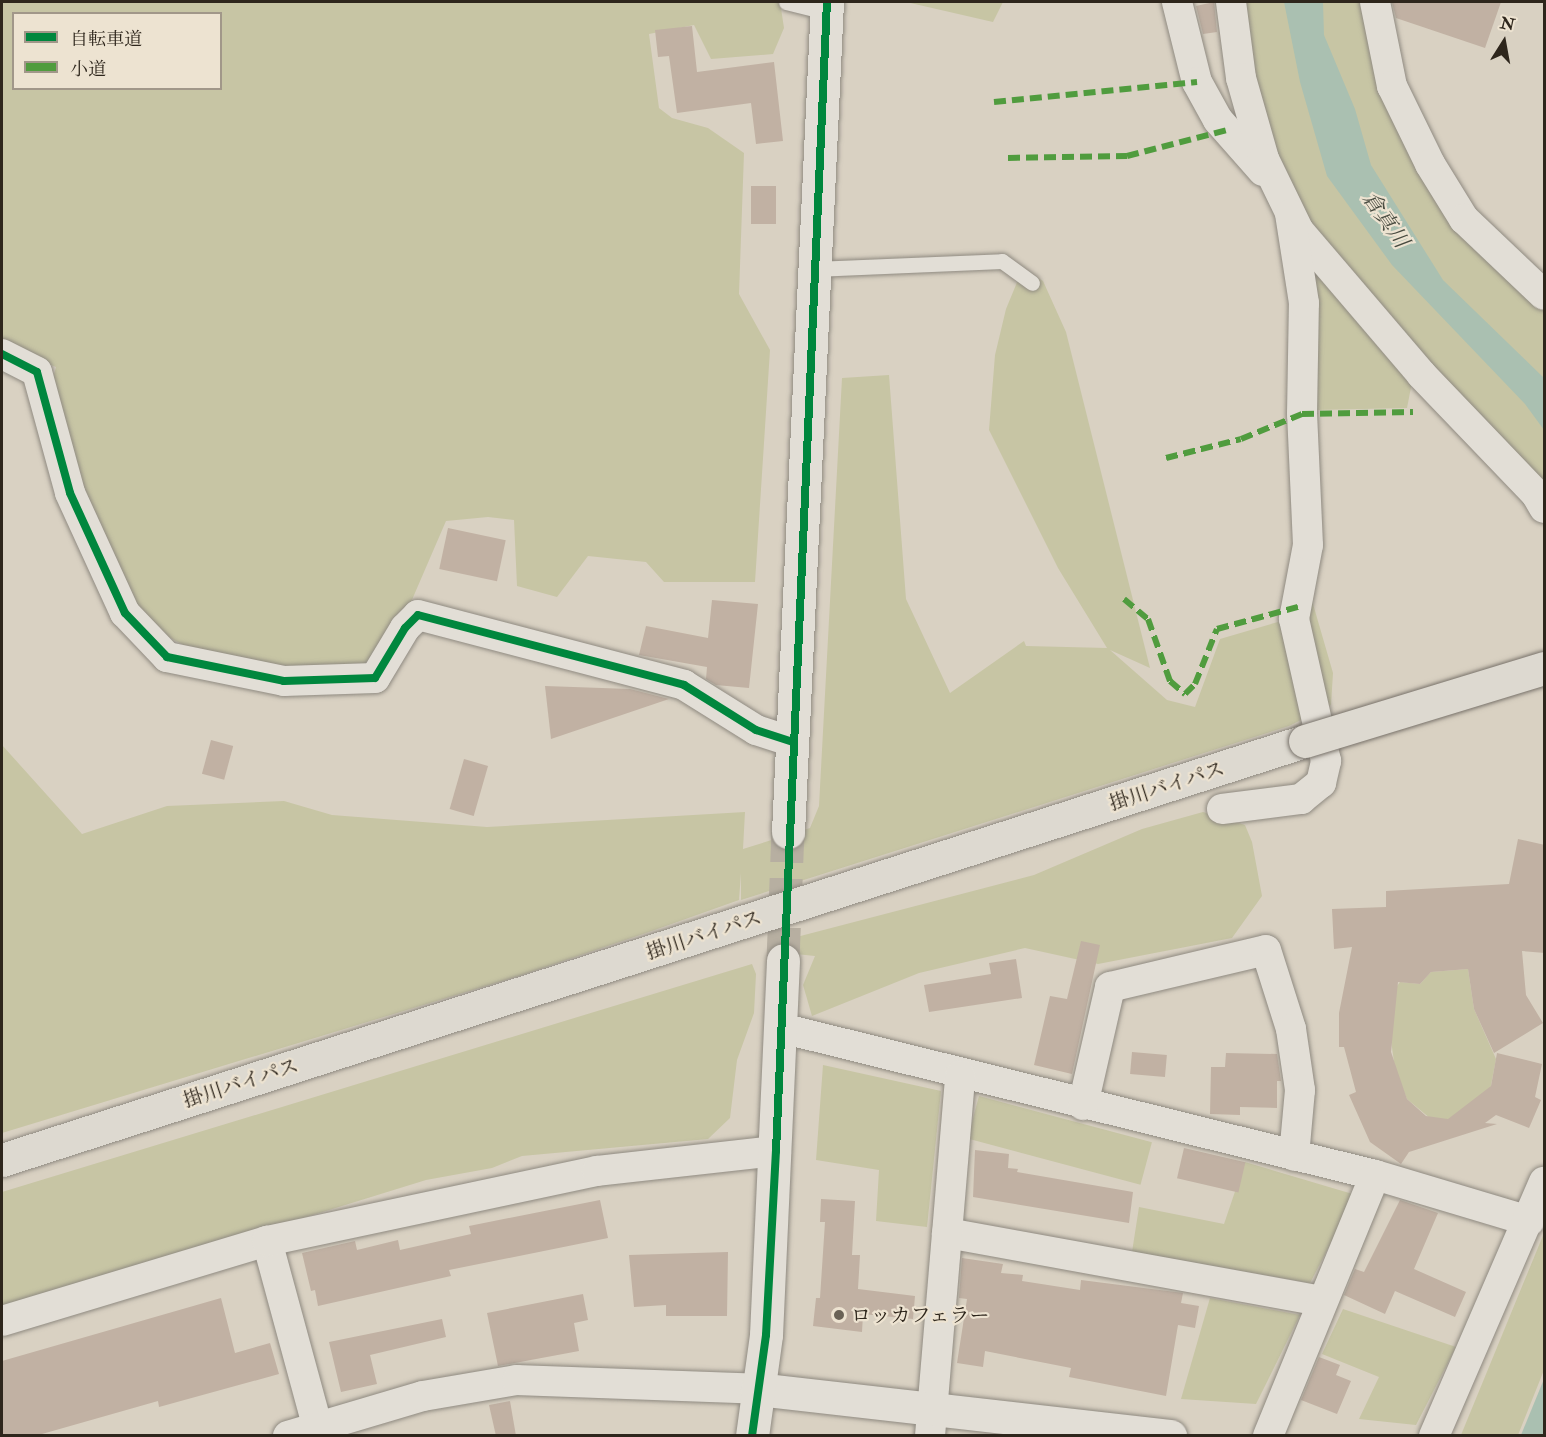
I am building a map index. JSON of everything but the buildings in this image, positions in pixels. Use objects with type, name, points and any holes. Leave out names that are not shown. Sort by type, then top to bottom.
[{"type":"highway","name":"掛川バイパス","points":[[2,1160],[1305,741],[1545,668]]},
{"type":"street","points":[[1177,2],[1197,82],[1218,120],[1284,201],[1304,303],[1302,414],[1308,545],[1294,619],[1326,761],[1321,783],[1301,800],[1222,809]]},
{"type":"street","points":[[1231,2],[1241,78],[1264,159],[1299,231],[1413,365],[1536,494],[1545,508]]},
{"type":"street","points":[[1375,2],[1392,86],[1430,164],[1464,219],[1545,295]]},
{"type":"street","points":[[788,832],[826,7]]},
{"type":"street","points":[[2,354],[37,372],[70,493],[125,612],[167,657],[284,681],[375,678],[405,628],[418,615],[684,685],[756,730],[792,742]]},
{"type":"street","points":[[1083,1105],[1110,987],[1266,950],[1291,1029],[1300,1090],[1294,1156]]},
{"type":"street","points":[[752,1436],[766,1335],[783,960]]},
{"type":"street","points":[[781,1028],[960,1075],[1375,1175],[1529,1221]]},
{"type":"street","points":[[932,1421],[960,1075]]},
{"type":"street","points":[[2,1322],[267,1241],[597,1171],[776,1151]]},
{"type":"street","points":[[1268,1436],[1321,1301],[1375,1175]]},
{"type":"street","points":[[1434,1436],[1545,1182]]},
{"type":"street","points":[[947,1233],[1321,1301]]},
{"type":"street","points":[[267,1241],[319,1432]]},
{"type":"street","points":[[288,1436],[319,1432],[423,1396],[517,1380],[757,1389],[932,1421],[1170,1436]]},
{"type":"lane","points":[[786,2],[826,7]]},
{"type":"lane","points":[[814,269],[1002,261],[1032,283]]},
{"type":"shaded area","points":[[2,2],[780,2],[784,28],[773,54],[711,59],[694,25],[649,34],[659,108],[672,118],[708,128],[744,153],[739,294],[770,350],[755,582],[664,582],[646,562],[588,556],[557,597],[517,586],[514,520],[488,517],[446,521],[408,609],[353,679],[227,669],[125,613],[47,401],[56,367],[2,346]]},
{"type":"shaded area","points":[[906,2],[1003,2],[993,22]]},
{"type":"shaded area","points":[[1237,2],[1373,2],[1437,175],[1544,304],[1544,487],[1299,231],[1248,104]]},
{"type":"shaded area","points":[[1302,249],[1413,377],[1407,408],[1316,410]]},
{"type":"shaded area","points":[[1023,268],[1043,281],[1066,332],[1150,668],[1110,650],[1167,700],[1195,707],[1220,639],[1281,621],[1311,597],[1333,673],[1331,705],[1289,726],[741,900],[741,873],[739,900],[649,932],[522,975],[2,1133],[2,745],[82,834],[167,806],[284,801],[332,815],[487,827],[745,812],[743,849],[810,828],[819,806],[842,378],[889,375],[906,599],[950,693],[1024,641],[1026,646],[1107,648],[1058,568],[989,430],[995,355],[1006,309]]},
{"type":"shaded area","points":[[1203,812],[1245,825],[1252,842],[1262,896],[1232,938],[1098,964],[1025,948],[919,973],[812,1016],[803,985],[815,956],[786,953],[789,939],[1034,875],[1142,829]]},
{"type":"shaded area","points":[[752,964],[756,974],[754,1013],[737,1060],[730,1118],[708,1139],[522,1156],[492,1168],[426,1180],[2,1311],[2,1192]]},
{"type":"shaded area","points":[[1468,969],[1474,1009],[1496,1059],[1487,1106],[1465,1121],[1431,1119],[1407,1099],[1395,1069],[1390,1033],[1397,986],[1400,982],[1420,984],[1431,972]]},
{"type":"shaded area","points":[[823,1065],[941,1091],[927,1227],[876,1221],[879,1170],[816,1160]]},
{"type":"shaded area","points":[[979,1096],[1152,1142],[1141,1185],[968,1139]]},
{"type":"shaded area","points":[[1245,1162],[1356,1195],[1310,1283],[1132,1252],[1139,1207],[1224,1224]]},
{"type":"shaded area","points":[[1544,1233],[1544,1370],[1518,1435],[1461,1435]]},
{"type":"shaded area","points":[[1210,1298],[1300,1315],[1256,1404],[1181,1399]]},
{"type":"shaded area","points":[[1343,1309],[1456,1347],[1416,1425],[1359,1419],[1379,1377],[1322,1354]]},
{"type":"water","name":"倉真川","points":[[1284,2],[1323,2],[1324,35],[1355,109],[1371,165],[1443,280],[1544,378],[1544,430],[1525,404],[1392,265],[1327,176],[1300,82]]},
{"type":"water","points":[[1544,1379],[1544,1435],[1521,1435]]},
{"type":"tunnel","points":[[783,960],[788,832]]},
{"type":"marked path","points":[[994,102],[1197,82]]},
{"type":"marked path","points":[[1008,158],[1127,156],[1227,130]]},
{"type":"marked path","points":[[1166,458],[1241,439],[1302,414],[1413,412]]},
{"type":"marked path","points":[[1124,599],[1148,619],[1170,681],[1185,694],[1195,684],[1217,629],[1298,607]]},
{"type":"cycle path","points":[[752,1436],[766,1335],[776,1151],[827,2]]},
{"type":"cycle path","points":[[2,354],[37,372],[70,493],[125,613],[167,657],[284,681],[375,678],[405,628],[418,615],[684,685],[756,730],[792,742]]},
{"type":"place","name":"ロッカフェラー","points":[[839,1315]]}]
